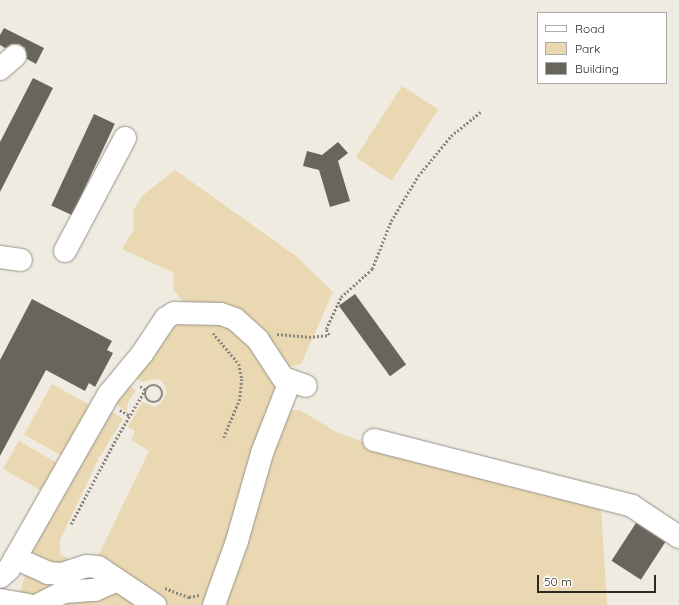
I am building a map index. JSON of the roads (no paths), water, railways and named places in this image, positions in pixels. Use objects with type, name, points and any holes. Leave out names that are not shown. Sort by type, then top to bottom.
[{"type":"street","points":[[65,251],[125,138]]},
{"type":"street","points":[[0,257],[21,260]]},
{"type":"street","points":[[0,577],[9,569],[108,394],[142,354],[166,318],[181,312],[220,314],[235,319],[258,340],[283,378],[298,383],[262,453],[237,541],[214,605]]},
{"type":"street","points":[[374,440],[632,506],[679,538]]},
{"type":"street","points":[[15,558],[48,573],[62,574],[86,566],[98,567],[117,580],[156,595]]},
{"type":"street","points":[[38,605],[64,592],[95,590],[117,580]]},
{"type":"street","points":[[0,600],[28,605]]}]
